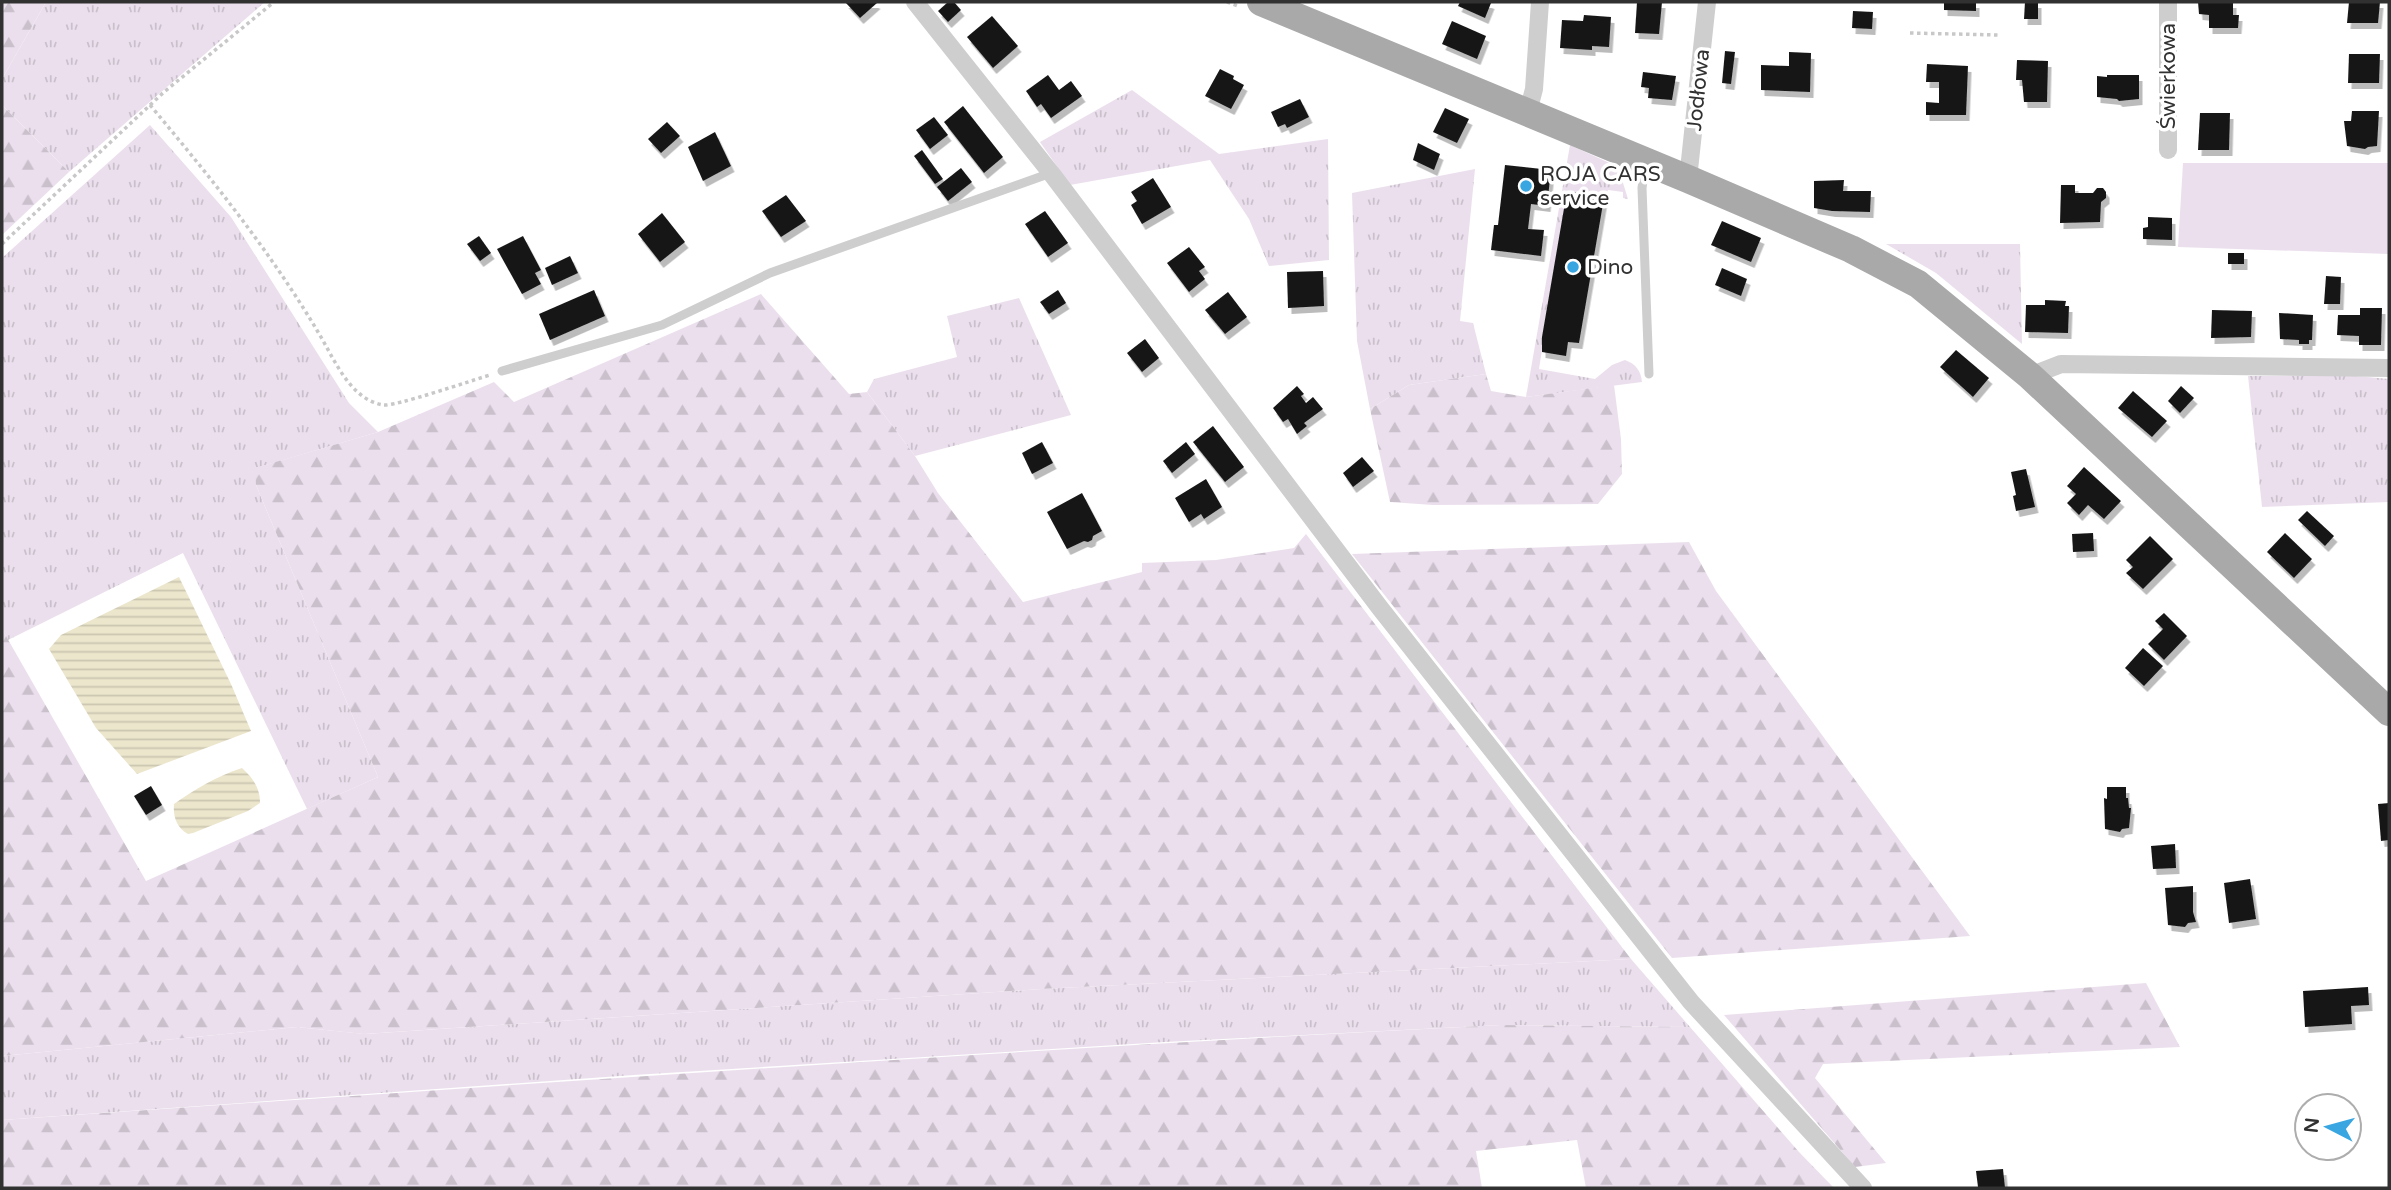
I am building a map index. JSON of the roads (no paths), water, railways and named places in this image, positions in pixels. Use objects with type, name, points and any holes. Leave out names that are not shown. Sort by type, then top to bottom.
[{"type":"main road","points":[[1251,5],[1528,112],[1688,178],[1851,249],[1918,284],[2030,376],[2389,712]]},
{"type":"street","points":[[915,2],[1051,173],[1380,608],[1691,1002],[1863,1188]]},
{"type":"street","points":[[1528,112],[1534,89],[1540,2]]},
{"type":"street","name":"Jodłowa","points":[[1688,178],[1707,2]]},
{"type":"street","name":"Świerkowa","points":[[2168,2],[2168,150]]},
{"type":"street","points":[[2030,376],[2061,364],[2389,368]]},
{"type":"lane","points":[[1647,162],[1642,188],[1650,374]]},
{"type":"lane","points":[[502,371],[662,324],[770,272],[1051,173]]},
{"type":"place","name":"ROJA CARS service","points":[[1526,186]]},
{"type":"place","name":"Dino","points":[[1573,267]]}]
